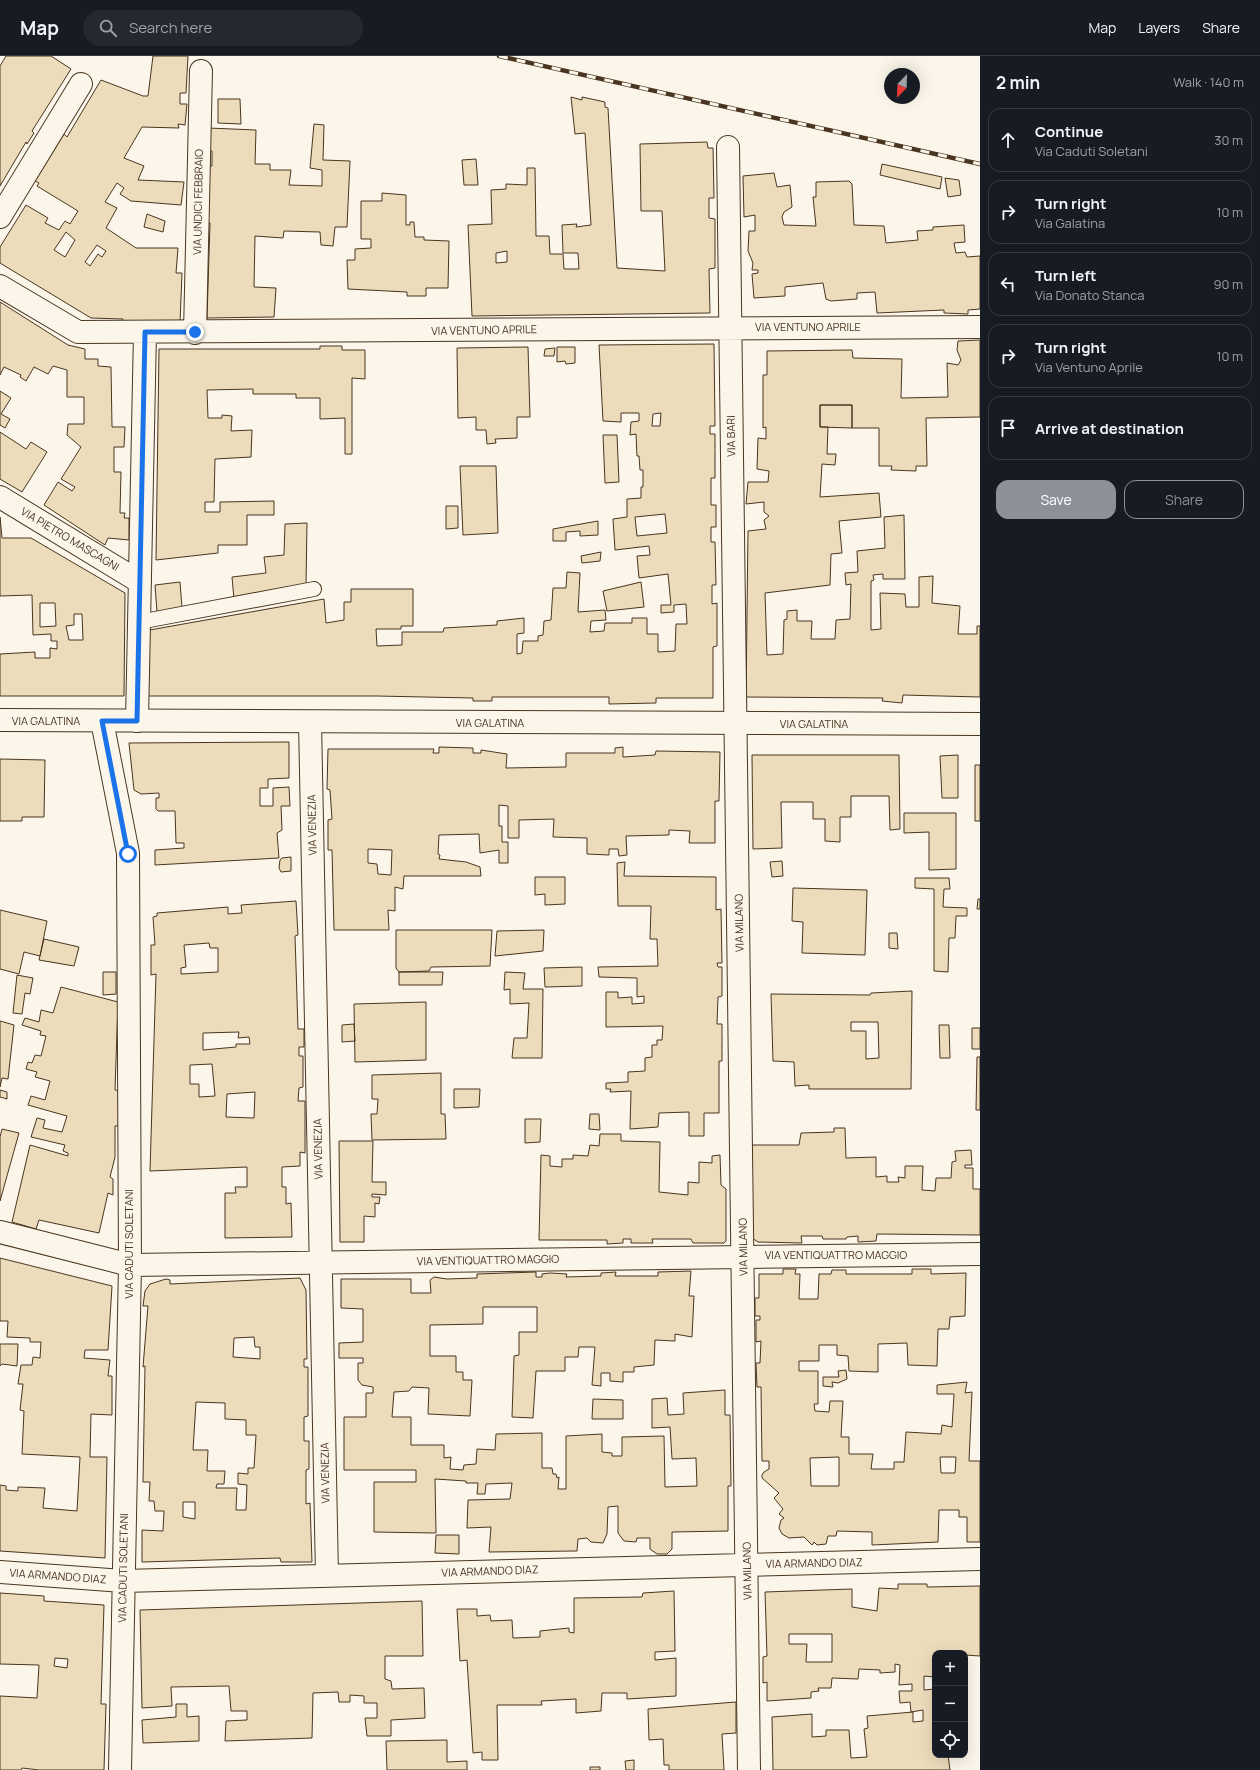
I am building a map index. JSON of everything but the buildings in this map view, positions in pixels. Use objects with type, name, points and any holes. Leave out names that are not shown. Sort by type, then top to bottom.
[{"type":"street","name":"VIA UNDICI FEBBRAIO","points":[[195,332],[201,71]]},
{"type":"street","points":[[0,217],[81,84]]},
{"type":"street","name":"VIA BARI","points":[[728,147],[729,328],[736,725]]},
{"type":"street","name":"VIA VENTUNO APRILE","points":[[0,286],[78,332],[980,327]]},
{"type":"street","points":[[137,721],[145,332]]},
{"type":"street","name":"VIA PIETRO MASCAGNI","points":[[0,497],[140,582]]},
{"type":"street","name":"VIA GALATINA","points":[[0,720],[736,725],[980,724]]},
{"type":"street","name":"VIA CADUTI SOLETANI","points":[[102,721],[128,854],[130,1265],[120,1770]]},
{"type":"street","name":"VIA VENEZIA","points":[[310,722],[327,1576]]},
{"type":"street","name":"VIA MILANO","points":[[736,725],[749,1770]]},
{"type":"street","name":"VIA VENTIQUATTRO MAGGIO","points":[[0,1232],[130,1265],[980,1254]]},
{"type":"street","name":"VIA ARMANDO DIAZ","points":[[0,1572],[123,1581],[980,1559]]},
{"type":"lane","points":[[139,622],[314,590]]},
{"type":"railway","points":[[499,56],[980,164]]},
{"type":"route","points":[[128,854],[102,721],[137,721],[145,332],[195,332]]}]
